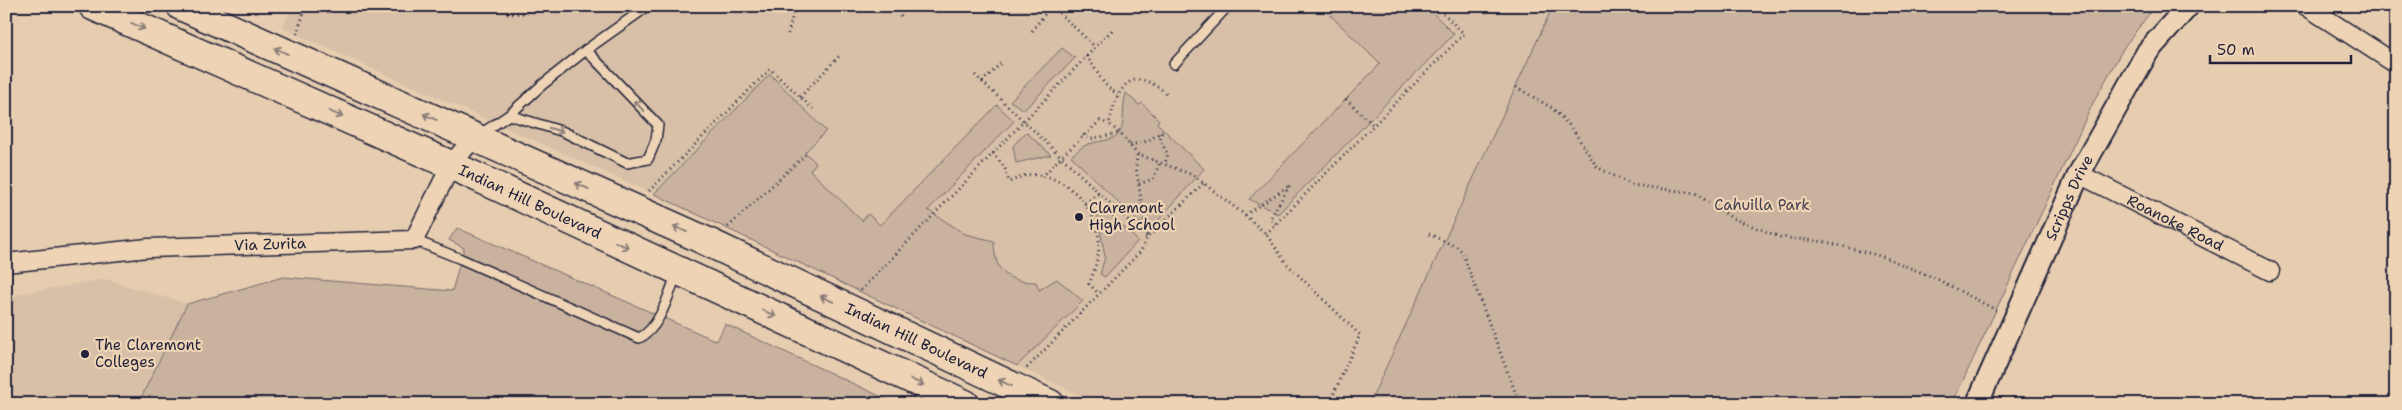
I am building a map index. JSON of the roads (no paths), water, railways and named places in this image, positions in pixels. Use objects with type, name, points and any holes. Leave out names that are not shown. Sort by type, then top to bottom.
[{"type":"main road","name":"Indian Hill Boulevard","points":[[93,6],[451,165],[964,404]]},
{"type":"main road","name":"Indian Hill Boulevard","points":[[181,6],[693,235],[1050,404]]},
{"type":"street","name":"Scripps Drive","points":[[1977,404],[2079,174],[2148,51],[2188,6]]},
{"type":"street","points":[[2306,6],[2396,64]]},
{"type":"street","points":[[414,240],[451,165],[474,137]]},
{"type":"street","name":"Roanoke Road","points":[[2079,174],[2270,271]]},
{"type":"street","name":"Via Zurita","points":[[6,263],[148,248],[414,240]]},
{"type":"lane","points":[[474,137],[509,116],[586,50],[648,6]]},
{"type":"lane","points":[[1174,64],[1228,6]]},
{"type":"lane","points":[[509,116],[564,132],[628,163],[648,159],[656,140],[658,125],[586,50]]},
{"type":"lane","points":[[414,240],[639,338],[648,335],[678,271]]},
{"type":"place","name":"Claremont High School","points":[[1079,217]]},
{"type":"place","name":"The Claremont Colleges","points":[[85,354]]},
{"type":"park label","name":"Cahuilla Park","points":[[1762,205]]}]
